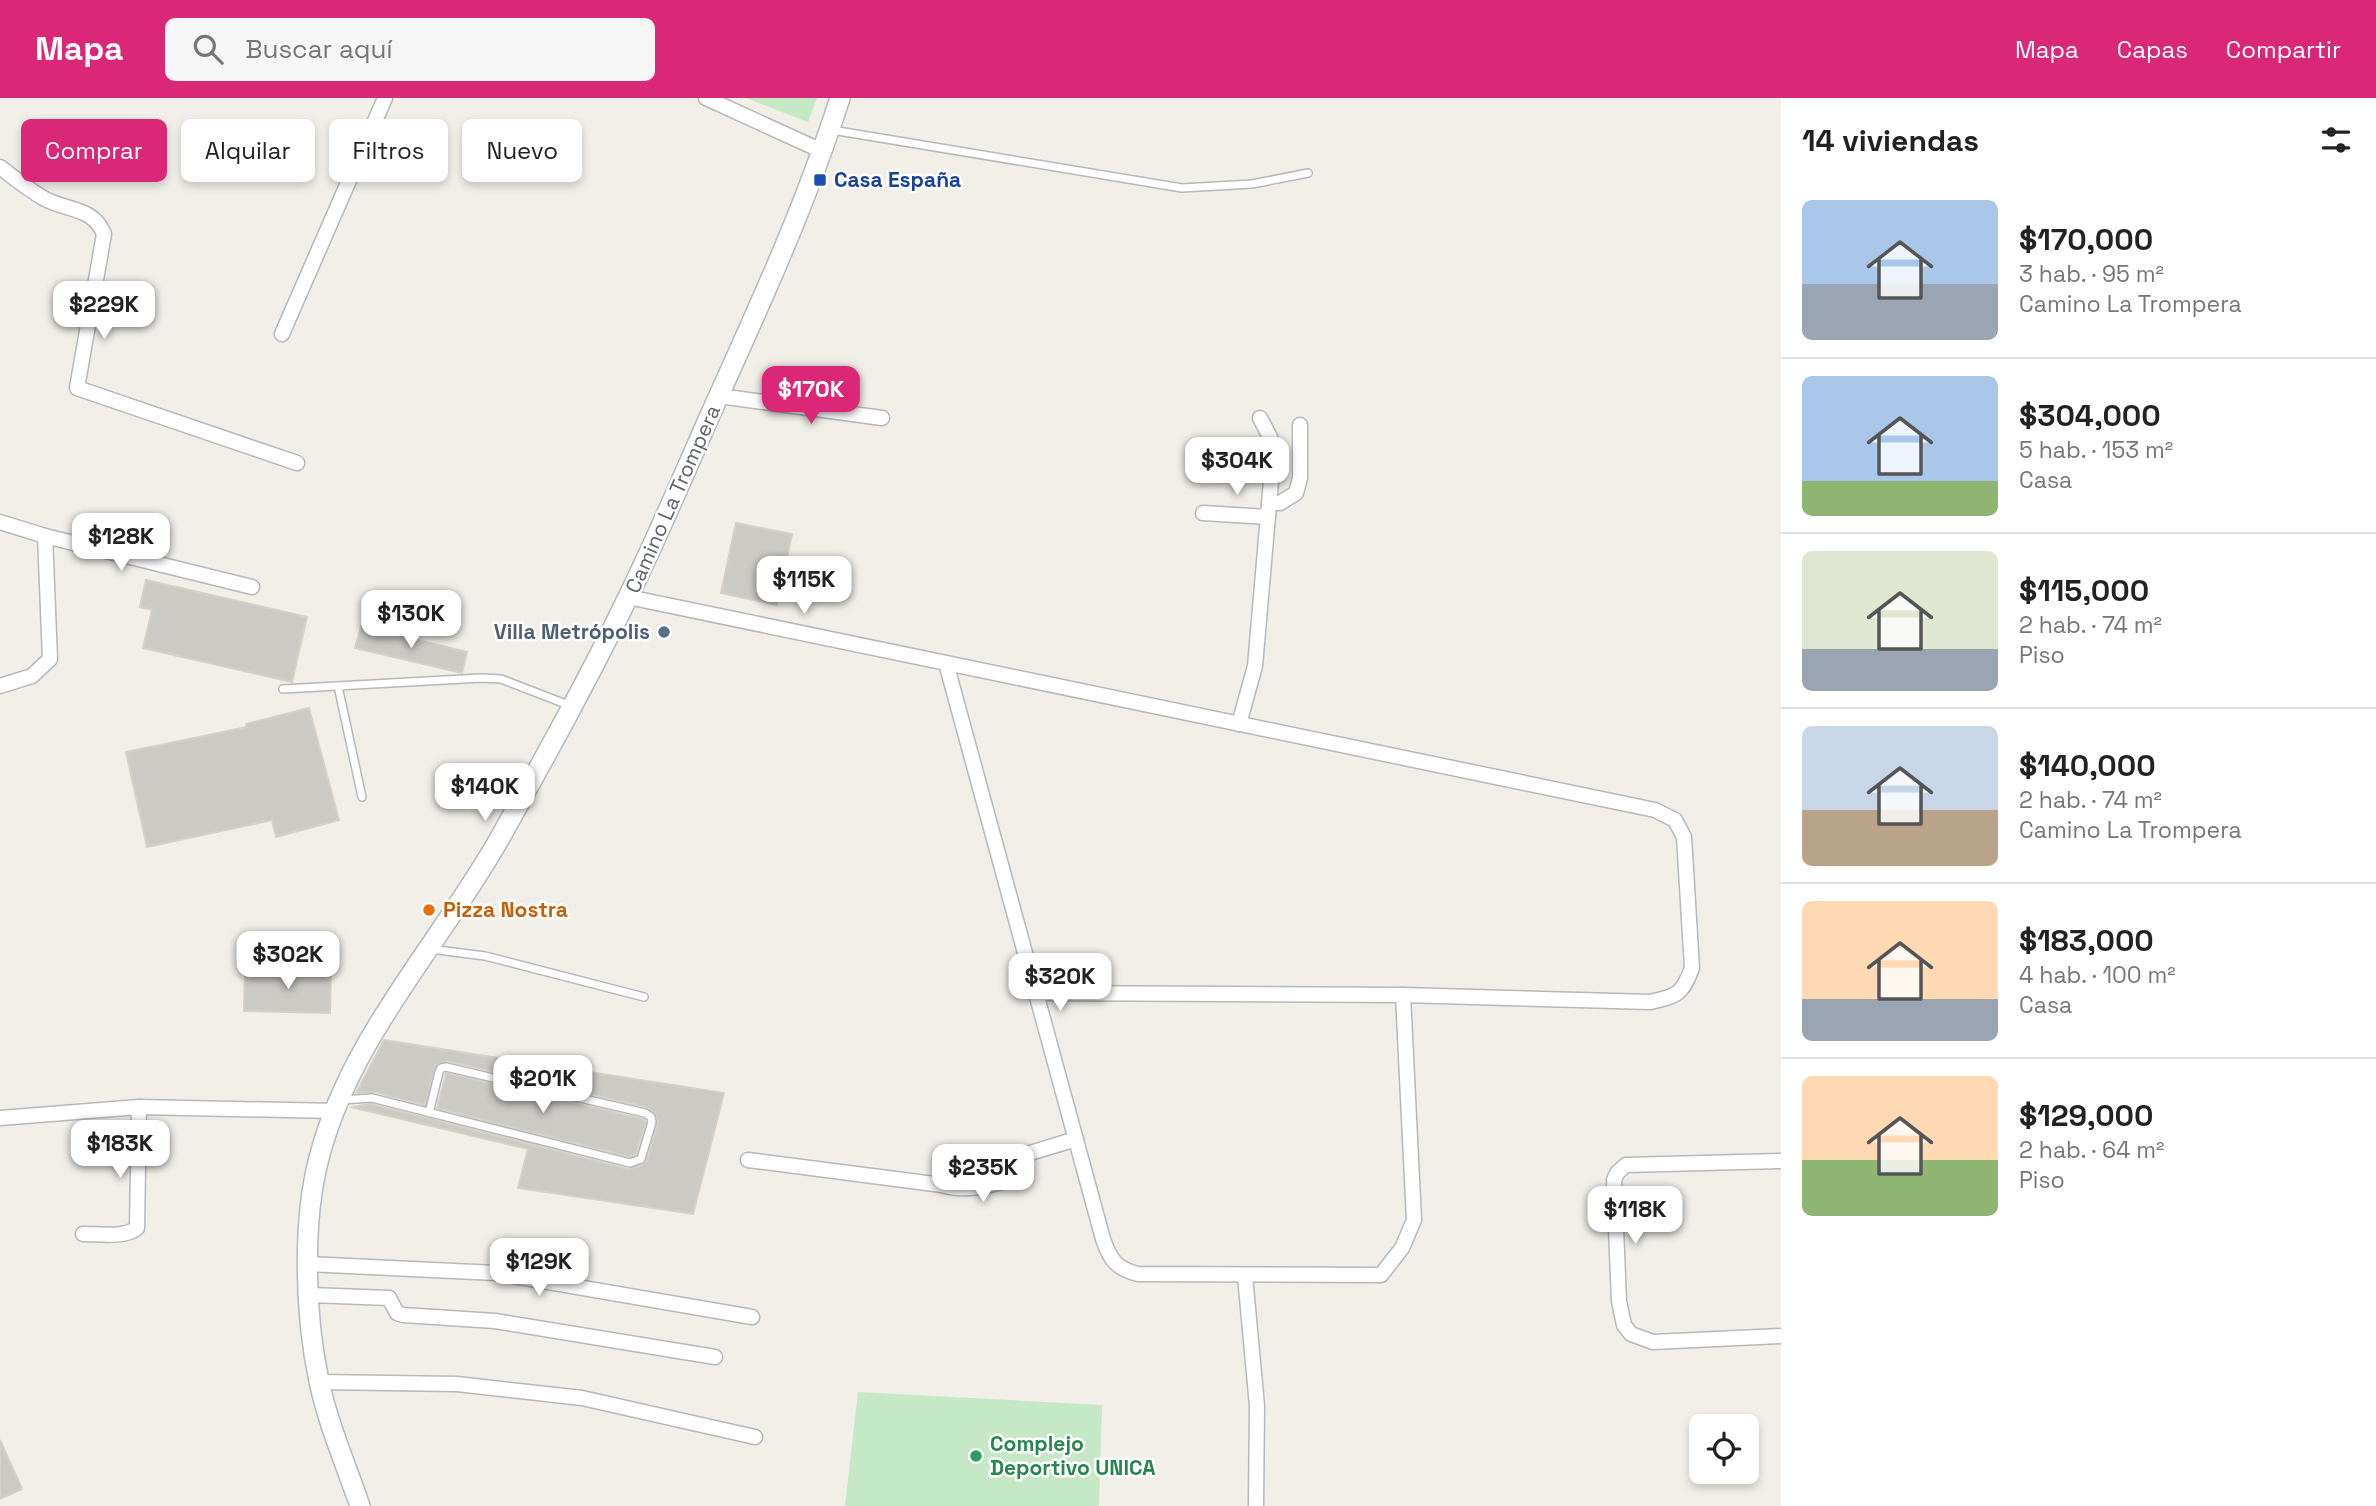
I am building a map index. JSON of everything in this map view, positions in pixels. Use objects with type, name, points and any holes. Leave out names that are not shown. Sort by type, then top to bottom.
[{"type":"street","points":[[282,334],[385,98]]},
{"type":"street","points":[[706,98],[822,151]]},
{"type":"street","name":"Camino La Trompera","points":[[360,1506],[319,1382],[307,1264],[311,1202],[318,1158],[349,1072],[477,878],[572,706],[628,597],[782,257],[840,98]]},
{"type":"street","points":[[0,167],[47,200],[90,215],[100,224],[104,234],[77,388],[297,463]]},
{"type":"street","points":[[719,396],[882,418]]},
{"type":"street","points":[[1239,724],[1255,666],[1268,510],[1272,448],[1270,437],[1260,418]]},
{"type":"street","points":[[1203,513],[1268,510],[1296,493],[1300,478],[1300,425]]},
{"type":"street","points":[[0,522],[45,536],[252,587]]},
{"type":"street","points":[[0,686],[32,676],[50,659],[45,536]]},
{"type":"street","points":[[628,597],[1655,810],[1675,820],[1684,837],[1692,968],[1685,988],[1674,997],[1650,1002],[1403,995],[1037,993]]},
{"type":"street","points":[[946,663],[1108,1254],[1114,1264],[1124,1271],[1138,1275],[1381,1275],[1402,1248],[1414,1220],[1403,995]]},
{"type":"street","points":[[0,1118],[139,1107],[337,1106]]},
{"type":"street","points":[[83,1234],[125,1233],[137,1228],[139,1107]]},
{"type":"street","points":[[942,1185],[961,1174],[1076,1139]]},
{"type":"street","points":[[748,1160],[957,1189],[969,1189],[1024,1176]]},
{"type":"street","points":[[1781,1161],[1635,1164],[1621,1168],[1614,1180],[1619,1301],[1624,1325],[1631,1334],[1653,1342],[1781,1336]]},
{"type":"street","points":[[307,1264],[496,1273],[752,1317]]},
{"type":"street","points":[[1245,1276],[1257,1406],[1256,1506]]},
{"type":"street","points":[[310,1295],[389,1298],[397,1312],[403,1315],[495,1321],[715,1357]]},
{"type":"street","points":[[319,1382],[457,1384],[582,1398],[755,1437]]},
{"type":"lane","points":[[830,129],[1182,188],[1252,184],[1308,173]]},
{"type":"lane","points":[[283,689],[446,678],[501,679],[572,706]]},
{"type":"lane","points":[[338,686],[362,797]]},
{"type":"lane","points":[[430,948],[485,956],[643,997]]},
{"type":"lane","points":[[337,1106],[372,1098],[429,1113],[629,1163],[640,1159],[652,1122],[651,1117],[645,1113],[446,1067],[439,1072],[429,1113]]},
{"type":"green space","points":[[746,98],[817,98],[808,122]]},
{"type":"green space","name":"Complejo Deportivo UNICA","points":[[858,1392],[1102,1405],[1099,1506],[845,1506]]},
{"type":"building","points":[[736,523],[792,534],[777,605],[721,593]]},
{"type":"building","points":[[146,580],[307,617],[292,682],[143,648],[152,610],[140,607]]},
{"type":"building","points":[[361,626],[467,652],[462,673],[355,648]]},
{"type":"building","points":[[309,708],[339,820],[276,837],[272,820],[147,847],[126,752],[247,727],[246,724]]},
{"type":"building","points":[[245,969],[331,971],[330,1013],[244,1011]]},
{"type":"building","points":[[384,1040],[724,1093],[693,1214],[518,1188],[528,1149],[351,1107],[371,1104],[628,1169],[643,1165],[647,1161],[658,1121],[655,1113],[646,1107],[447,1061],[436,1065],[425,1105],[374,1092],[356,1093]]},
{"type":"building","points":[[446,1073],[643,1119],[646,1122],[636,1154],[630,1157],[437,1108]]},
{"type":"building","points":[[0,1440],[22,1489],[0,1499]]},
{"type":"place","name":"Casa España","points":[[820,180]]},
{"type":"place","name":"Villa Metrópolis","points":[[664,632]]},
{"type":"place","name":"Pizza Nostra","points":[[429,910]]},
{"type":"place","name":"Complejo Deportivo UNICA","points":[[976,1456]]}]
